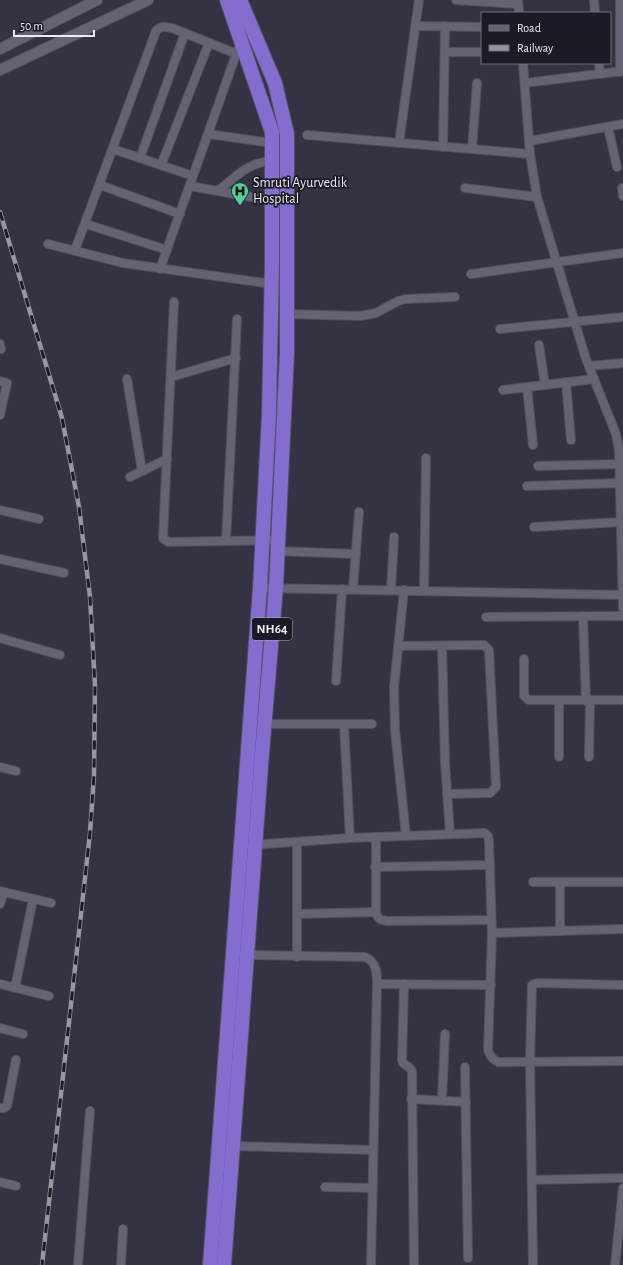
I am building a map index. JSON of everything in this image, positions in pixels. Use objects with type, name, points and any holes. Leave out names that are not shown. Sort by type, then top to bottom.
[{"type":"highway","name":"NH64","points":[[210,1265],[260,588],[270,392],[272,284],[272,132],[227,0]]},
{"type":"highway","name":"NH64","points":[[224,1265],[264,724],[276,588],[285,394],[287,314],[287,134],[275,83],[240,0]]},
{"type":"highway","points":[[270,392],[285,394]]},
{"type":"street","points":[[0,49],[97,0]]},
{"type":"street","points":[[0,70],[148,0]]},
{"type":"street","points":[[399,143],[419,0]]},
{"type":"street","points":[[456,0],[518,2],[519,12]]},
{"type":"street","points":[[594,0],[595,12]]},
{"type":"street","points":[[525,83],[622,71],[620,0]]},
{"type":"street","points":[[415,26],[481,27]]},
{"type":"street","points":[[443,146],[445,26]]},
{"type":"street","points":[[75,250],[86,224],[156,31],[159,28],[164,27],[185,33],[237,54]]},
{"type":"street","points":[[140,158],[185,33]]},
{"type":"street","points":[[160,269],[241,40]]},
{"type":"street","points":[[161,165],[209,43]]},
{"type":"street","points":[[445,52],[481,52]]},
{"type":"street","points":[[523,64],[530,154],[537,197],[589,366],[619,434],[623,608]]},
{"type":"street","points":[[599,64],[600,74]]},
{"type":"street","points":[[472,149],[477,83]]},
{"type":"street","points":[[529,142],[623,124]]},
{"type":"street","points":[[608,127],[617,167]]},
{"type":"street","points":[[208,134],[272,143]]},
{"type":"street","points":[[307,135],[530,154]]},
{"type":"street","points":[[113,149],[193,176]]},
{"type":"street","points":[[218,191],[240,172],[259,162],[273,161]]},
{"type":"street","points":[[100,185],[180,214]]},
{"type":"street","points":[[190,186],[273,201]]},
{"type":"street","points":[[465,188],[537,197]]},
{"type":"street","points":[[86,224],[167,250]]},
{"type":"street","points":[[48,244],[123,263],[272,284]]},
{"type":"street","points":[[471,274],[623,253]]},
{"type":"street","points":[[287,314],[360,316],[376,313],[398,301],[406,299],[455,297]]},
{"type":"street","points":[[174,302],[163,538],[165,541],[262,539],[278,546],[356,554]]},
{"type":"street","points":[[500,329],[623,317]]},
{"type":"street","points":[[226,540],[237,319]]},
{"type":"street","points":[[539,345],[545,385]]},
{"type":"street","points":[[171,377],[236,358]]},
{"type":"street","points":[[589,366],[623,363]]},
{"type":"street","points":[[127,379],[142,471]]},
{"type":"street","points":[[503,390],[594,379]]},
{"type":"street","points":[[0,381],[7,383],[0,414]]},
{"type":"street","points":[[566,382],[571,440]]},
{"type":"street","points":[[527,387],[532,445]]},
{"type":"street","points":[[424,591],[426,458]]},
{"type":"street","points":[[130,477],[167,459]]},
{"type":"street","points":[[538,466],[620,464]]},
{"type":"street","points":[[527,486],[621,483]]},
{"type":"street","points":[[0,510],[39,519]]},
{"type":"street","points":[[353,589],[359,512]]},
{"type":"street","points":[[534,527],[621,522]]},
{"type":"street","points":[[391,590],[394,538]]},
{"type":"street","points":[[0,559],[64,573]]},
{"type":"street","points":[[260,588],[623,595]]},
{"type":"street","points":[[336,681],[342,589]]},
{"type":"street","points":[[404,590],[394,687],[395,730],[406,836]]},
{"type":"street","points":[[583,616],[588,701],[589,758]]},
{"type":"street","points":[[486,617],[623,616]]},
{"type":"street","points":[[0,638],[60,655]]},
{"type":"street","points":[[398,646],[484,644],[489,650],[497,779],[496,787],[490,793],[447,794]]},
{"type":"street","points":[[442,646],[445,763],[450,834]]},
{"type":"street","points":[[524,659],[524,696],[529,700],[623,700]]},
{"type":"street","points":[[559,701],[559,758]]},
{"type":"street","points":[[264,724],[372,724]]},
{"type":"street","points":[[344,724],[350,838]]},
{"type":"street","points":[[0,767],[16,771]]},
{"type":"street","points":[[240,846],[350,838],[485,833],[488,836],[489,842],[492,920],[489,1056],[498,1062],[623,1061]]},
{"type":"street","points":[[376,837],[376,912],[377,917],[380,920],[492,920]]},
{"type":"street","points":[[297,842],[297,957]]},
{"type":"street","points":[[375,867],[490,865]]},
{"type":"street","points":[[533,882],[623,882]]},
{"type":"street","points":[[560,882],[560,931]]},
{"type":"street","points":[[0,904],[2,891],[51,903]]},
{"type":"street","points":[[15,988],[33,899]]},
{"type":"street","points":[[297,914],[376,912]]},
{"type":"street","points":[[492,933],[623,929]]},
{"type":"street","points":[[247,955],[365,957],[371,960],[377,970],[371,1265]]},
{"type":"street","points":[[0,984],[49,996]]},
{"type":"street","points":[[377,984],[491,985]]},
{"type":"street","points":[[404,984],[402,1060],[412,1072],[411,1099],[414,1265]]},
{"type":"street","points":[[533,1265],[530,1061],[532,988],[534,984],[623,985]]},
{"type":"street","points":[[0,1028],[23,1034]]},
{"type":"street","points":[[442,1100],[444,1034]]},
{"type":"street","points":[[0,1108],[7,1106],[16,1060]]},
{"type":"street","points":[[465,1067],[468,1258]]},
{"type":"street","points":[[411,1099],[466,1102]]},
{"type":"street","points":[[78,1265],[90,1111]]},
{"type":"street","points":[[233,1146],[373,1150]]},
{"type":"street","points":[[532,1180],[623,1178]]},
{"type":"street","points":[[0,1182],[16,1186]]},
{"type":"street","points":[[325,1187],[372,1188]]},
{"type":"street","points":[[615,1265],[623,1188]]},
{"type":"street","points":[[121,1265],[123,1229]]},
{"type":"railway","points":[[0,212],[62,418],[79,507],[90,597],[95,686],[94,775],[90,833],[42,1265]]},
{"type":"place","name":"Smruti Ayurvedik Hospital","points":[[240,206]]}]
